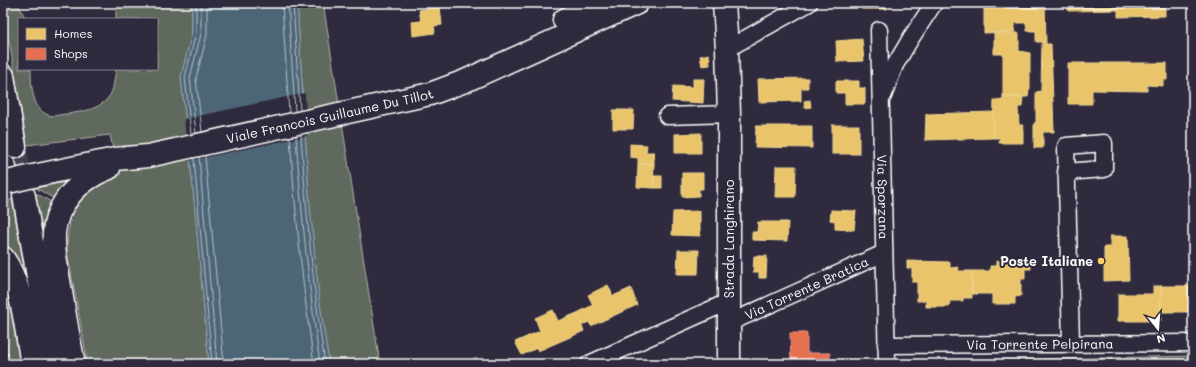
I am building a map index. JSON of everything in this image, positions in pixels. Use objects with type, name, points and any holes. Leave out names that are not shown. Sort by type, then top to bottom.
[{"type":"main road","name":"Viale Francois Guillaume Du Tillot","points":[[5,175],[36,168],[115,158],[148,156],[370,100],[447,73],[572,17],[597,3]]},
{"type":"main road","name":"Viale Francois Guillaume Du Tillot","points":[[115,158],[370,100],[424,96],[448,88],[637,3]]},
{"type":"main road","name":"Strada Langhirano","points":[[707,3],[714,10],[727,40]]},
{"type":"main road","name":"Strada Langhirano","points":[[724,3],[727,40],[729,114],[729,364]]},
{"type":"main road","points":[[3,76],[15,148]]},
{"type":"main road","points":[[74,364],[56,261],[54,242],[55,226],[62,206],[77,186],[115,158]]},
{"type":"main road","points":[[24,196],[53,364]]},
{"type":"main road","points":[[3,258],[12,273],[18,290],[32,364]]},
{"type":"street","points":[[727,40],[809,3]]},
{"type":"street","points":[[880,104],[895,65],[934,3]]},
{"type":"street","name":"Via Sporzana","points":[[879,30],[887,364]]},
{"type":"street","points":[[668,116],[729,114]]},
{"type":"street","points":[[1066,172],[1071,344]]},
{"type":"street","name":"Via Torrente Bratica","points":[[729,323],[884,253]]},
{"type":"street","name":"Via Torrente Bratica","points":[[589,364],[730,301]]},
{"type":"street","name":"Via Torrente Pelpirana","points":[[886,345],[1193,343]]},
{"type":"path","points":[[693,3],[699,3]]},
{"type":"path","points":[[3,331],[9,364]]},
{"type":"shaded area","points":[[3,3],[17,3],[25,18],[18,18],[18,70],[31,70],[32,91],[37,105],[46,114],[53,116],[88,110],[104,102],[113,88],[116,70],[158,70],[158,18],[116,18],[116,3],[192,3],[192,33],[181,77],[209,364],[88,364],[67,251],[68,237],[73,214],[86,195],[106,181],[119,176],[110,135],[27,145],[10,46],[3,23]]},
{"type":"shaded area","points":[[297,3],[326,3],[324,9],[380,364],[329,364],[319,298],[309,197]]},
{"type":"shaded area","points":[[65,182],[67,183],[56,200],[36,188]]},
{"type":"shaded area","points":[[35,194],[55,204],[48,268]]},
{"type":"shaded area","points":[[11,199],[33,317],[8,251],[3,245],[3,208]]},
{"type":"shaded area","points":[[3,284],[11,311],[20,364],[3,364]]},
{"type":"shaded area","points":[[1193,356],[1193,364],[914,364],[913,362]]},
{"type":"water","points":[[192,3],[297,3],[309,197],[319,298],[329,364],[209,364],[181,77],[192,33]]},
{"type":"pier","points":[[305,93],[307,136],[188,161],[184,119]]},
{"type":"building: Homes","points":[[862,3],[886,3],[886,9],[862,9]]},
{"type":"building: Homes","points":[[1026,3],[1045,3],[1046,44],[1051,44],[1054,132],[1043,132],[1043,148],[1034,148],[1036,92],[1041,91],[1042,42],[1036,42],[1036,31],[1027,31],[1026,23],[1015,23],[1015,32],[984,33],[984,5],[1026,5]]},
{"type":"building: Homes","points":[[1068,3],[1118,3],[1118,10],[1068,11]]},
{"type":"building: Homes","points":[[1118,3],[1165,3],[1165,16],[1118,17]]},
{"type":"building: Homes","points":[[440,7],[442,25],[434,26],[435,33],[413,36],[412,22],[421,21],[419,10]]},
{"type":"building: Homes","points":[[994,33],[1019,33],[1019,51],[1030,53],[1030,89],[1028,97],[1003,97],[1003,54],[994,54]]},
{"type":"building: Homes","points":[[862,39],[864,61],[837,62],[836,41]]},
{"type":"building: Homes","points":[[709,54],[710,65],[702,66],[700,56]]},
{"type":"building: Homes","points":[[1068,63],[1167,63],[1167,80],[1163,80],[1163,86],[1147,85],[1147,91],[1092,90],[1092,104],[1068,104]]},
{"type":"building: Homes","points":[[808,78],[808,88],[801,88],[801,101],[759,102],[758,79]]},
{"type":"building: Homes","points":[[693,79],[704,79],[703,103],[672,101],[673,86],[693,87]]},
{"type":"building: Homes","points":[[836,81],[859,81],[859,88],[865,88],[865,104],[845,104],[845,93],[836,93]]},
{"type":"building: Homes","points":[[1003,97],[1023,97],[1022,107],[1018,107],[1019,125],[1023,125],[1023,143],[999,143],[1000,138],[993,138],[994,100],[1003,100]]},
{"type":"building: Homes","points":[[810,100],[811,107],[805,108],[804,101]]},
{"type":"building: Homes","points":[[613,110],[634,110],[633,129],[613,129]]},
{"type":"building: Homes","points":[[994,112],[993,138],[925,140],[926,114]]},
{"type":"building: Homes","points":[[832,125],[859,125],[859,154],[832,154]]},
{"type":"building: Homes","points":[[756,126],[812,126],[812,148],[755,147]]},
{"type":"building: Homes","points":[[701,133],[701,153],[675,153],[675,134]]},
{"type":"building: Homes","points":[[630,144],[647,145],[646,152],[654,152],[654,164],[638,164],[638,158],[630,157]]},
{"type":"building: Homes","points":[[638,164],[654,164],[653,188],[637,187]]},
{"type":"building: Homes","points":[[776,166],[796,166],[795,197],[775,197]]},
{"type":"building: Homes","points":[[682,173],[703,173],[703,189],[699,189],[699,196],[682,197]]},
{"type":"building: Homes","points":[[654,176],[662,176],[662,188],[653,188]]},
{"type":"building: Homes","points":[[831,210],[856,211],[854,230],[835,229],[835,221],[830,220]]},
{"type":"building: Homes","points":[[700,211],[700,236],[672,235],[673,212]]},
{"type":"building: Homes","points":[[758,222],[788,222],[787,241],[752,240],[752,232],[757,232]]},
{"type":"building: Homes","points":[[1110,236],[1128,236],[1129,280],[1104,281],[1104,247],[1110,247]]},
{"type":"building: Homes","points":[[678,250],[699,250],[698,274],[677,274]]},
{"type":"building: Homes","points":[[754,256],[767,256],[766,278],[759,278],[759,272],[753,272]]},
{"type":"building: Homes","points":[[907,261],[950,262],[950,268],[959,267],[958,271],[972,271],[972,298],[963,298],[963,301],[950,301],[949,307],[926,307],[926,301],[917,301],[917,282],[912,282],[912,269],[907,268]]},
{"type":"building: Homes","points":[[996,261],[1031,261],[1031,269],[1025,269],[1025,279],[1021,279],[1021,296],[1015,297],[1015,304],[992,304],[992,294],[972,294],[972,271],[990,271],[990,266],[996,266]]},
{"type":"building: Homes","points":[[608,285],[613,296],[631,288],[637,305],[591,326],[589,322],[582,325],[577,313],[593,305],[588,295]]},
{"type":"building: Homes","points":[[1153,286],[1161,286],[1161,321],[1118,321],[1118,294],[1153,294]]},
{"type":"building: Homes","points":[[1161,286],[1193,286],[1193,312],[1161,312]]},
{"type":"building: Homes","points":[[553,310],[558,321],[577,313],[584,331],[538,351],[537,348],[522,355],[515,342],[540,331],[535,318]]},
{"type":"building: Shops","points":[[790,333],[807,333],[807,353],[830,353],[830,364],[791,364]]},
{"type":"tunnel","points":[[15,147],[24,196]]},
{"type":"place","name":"Poste Italiane","points":[[1101,261]]}]
